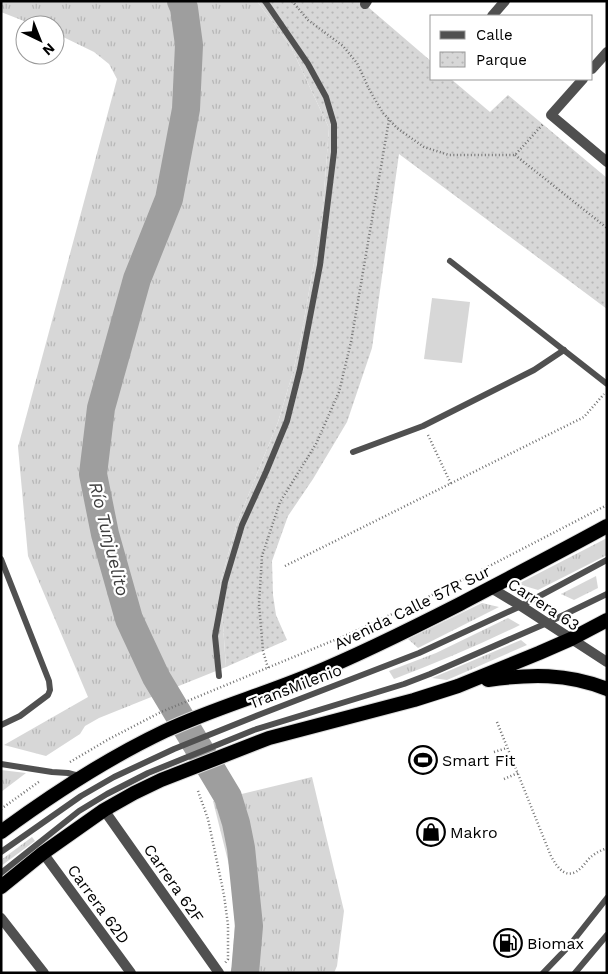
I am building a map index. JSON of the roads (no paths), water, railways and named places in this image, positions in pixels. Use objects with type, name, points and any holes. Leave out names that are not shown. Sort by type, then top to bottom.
[{"type":"highway","name":"Avenida Calle 57R Sur","points":[[1,832],[80,776],[126,750],[167,730],[310,675],[386,641],[607,526]]},
{"type":"highway","points":[[1,887],[43,853],[104,810],[161,780],[182,765],[246,739],[269,738],[414,700],[463,684],[508,667],[571,639],[607,620]]},
{"type":"highway","points":[[463,684],[514,676],[559,676],[576,679],[607,689]]},
{"type":"street","points":[[493,15],[505,1]]},
{"type":"street","points":[[593,68],[607,52]]},
{"type":"street","points":[[582,80],[552,115],[607,162]]},
{"type":"street","name":"Carrera 63","points":[[491,588],[607,662]]},
{"type":"street","name":"Carrera 62F","points":[[104,810],[219,973]]},
{"type":"street","name":"Carrera 62D","points":[[43,853],[131,973]]},
{"type":"street","points":[[1,918],[44,973]]},
{"type":"lane","points":[[219,676],[215,636],[225,582],[242,525],[287,421],[300,369],[320,265],[334,152],[334,124],[326,97],[308,64],[265,1]]},
{"type":"lane","points":[[450,262],[607,384]]},
{"type":"lane","points":[[353,452],[423,426],[534,370],[564,350]]},
{"type":"lane","points":[[1,559],[49,681],[50,690],[48,695],[20,716],[1,726]]},
{"type":"lane","name":"TransMilenio","points":[[1,852],[81,796],[114,776],[174,749],[419,653],[521,606],[607,560]]},
{"type":"lane","name":"TransMilenio","points":[[246,739],[404,684],[472,657],[607,594]]},
{"type":"lane","points":[[1,764],[80,776]]},
{"type":"lane","points":[[1,872],[86,807],[107,794],[148,773],[182,765]]},
{"type":"lane","points":[[543,973],[569,946],[607,898]]},
{"type":"lane","points":[[575,973],[607,935]]},
{"type":"waterway","name":"Río Tunjuelito","points":[[181,1],[184,8],[189,45],[186,109],[169,199],[137,279],[101,408],[93,474],[105,534],[129,619],[156,677],[228,797],[236,823],[241,848],[249,926],[245,973]]},
{"type":"place","name":"Smart Fit","points":[[423,760]]},
{"type":"place","name":"Makro","points":[[431,832]]},
{"type":"place","name":"Biomax","points":[[508,943]]}]
